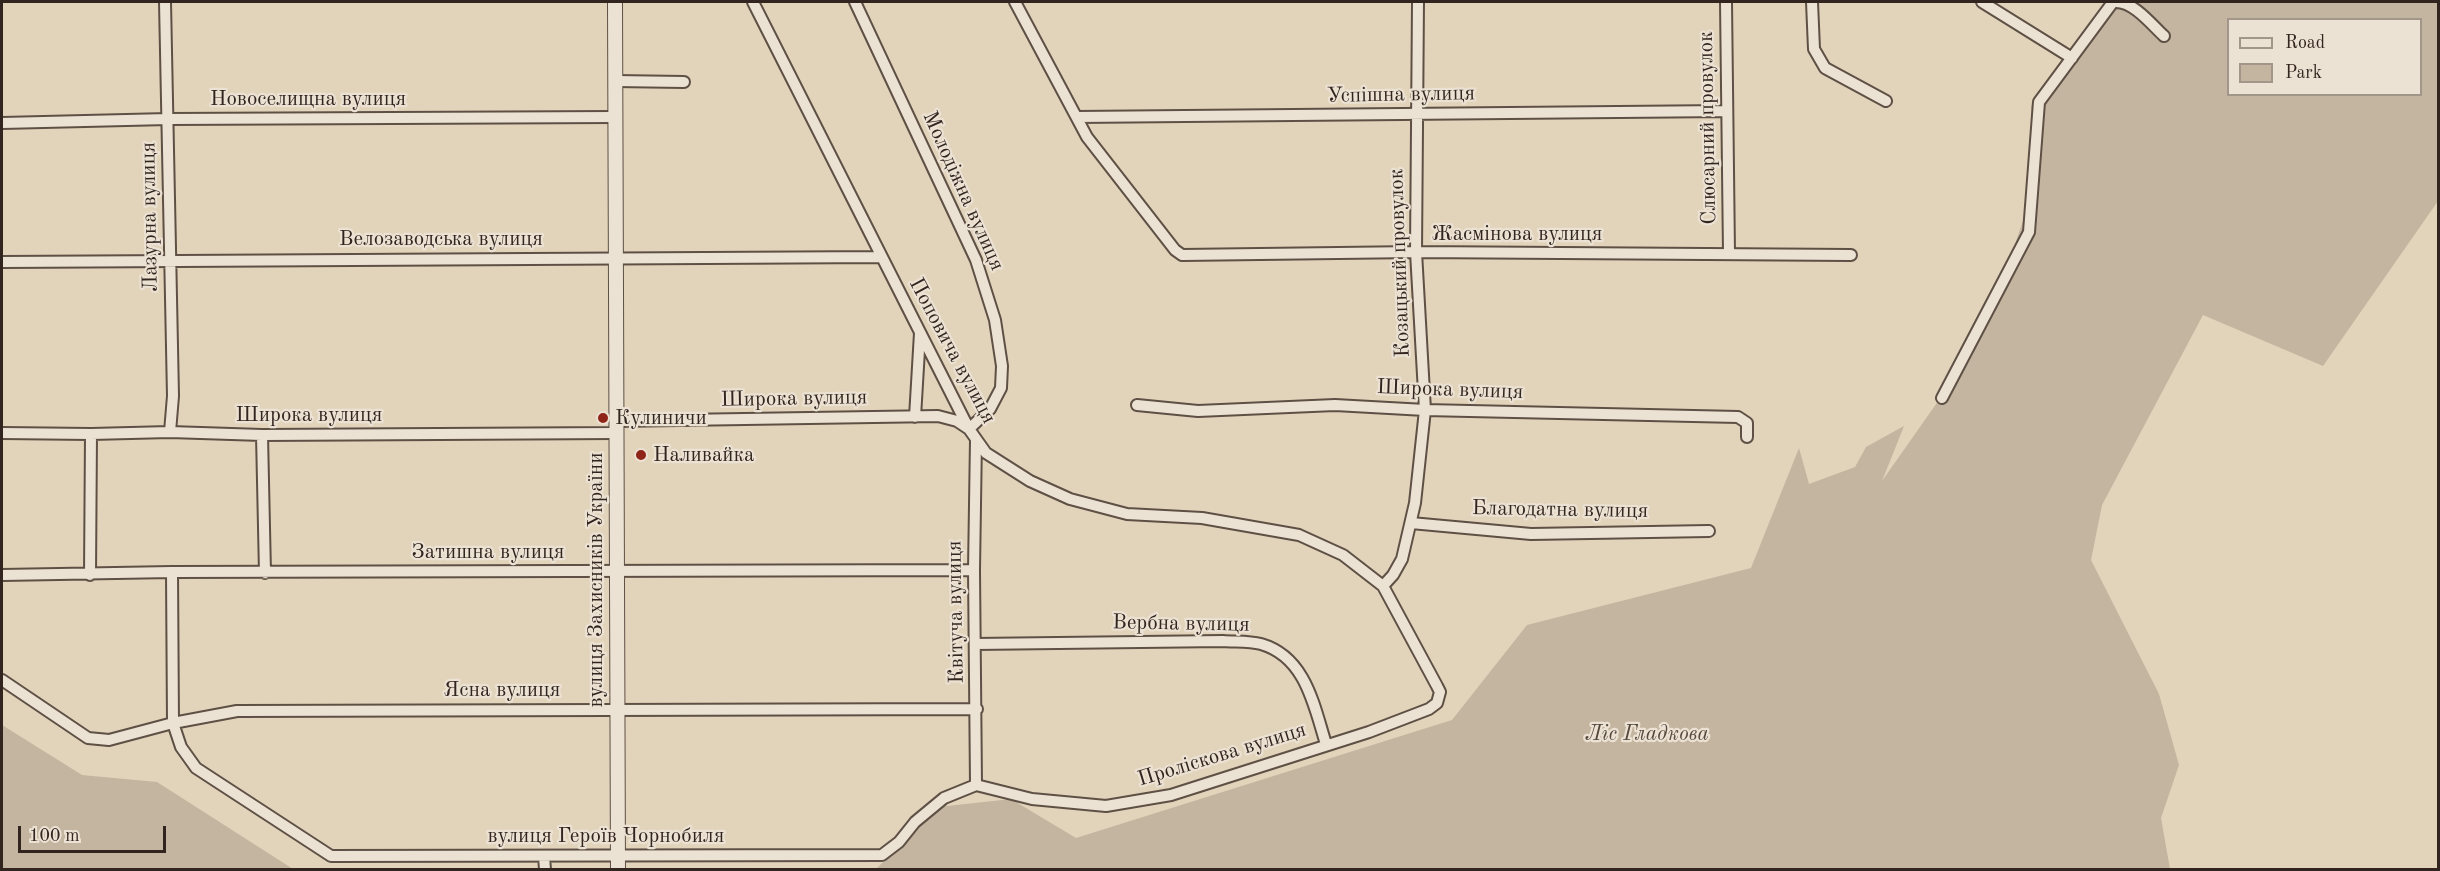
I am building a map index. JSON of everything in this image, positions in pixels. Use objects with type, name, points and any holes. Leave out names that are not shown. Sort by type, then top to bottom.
[{"type":"street","name":"Лазурна вулиця","points":[[165,2],[173,396],[170,432]]},
{"type":"street","name":"вулиця Захисників України","points":[[615,2],[618,862]]},
{"type":"street","name":"Поповича вулиця","points":[[753,2],[969,429],[986,453],[1030,481],[1070,500],[1128,514],[1202,518],[1299,535],[1343,555],[1383,586],[1440,692]]},
{"type":"street","name":"Молодіжна вулиця","points":[[855,2],[976,260],[995,320],[1002,366],[1001,388],[990,409],[969,429]]},
{"type":"street","points":[[1015,2],[1077,117]]},
{"type":"street","name":"Козацький провулок","points":[[1383,586],[1394,574],[1402,559],[1411,523],[1425,410],[1416,252],[1418,2]]},
{"type":"street","name":"Слюсарний провулок","points":[[1726,2],[1729,254]]},
{"type":"street","points":[[1812,2],[1814,49],[1825,68],[1886,101]]},
{"type":"street","points":[[1982,2],[2072,58]]},
{"type":"street","points":[[1942,398],[2029,232],[2039,102],[2114,2],[2122,2],[2139,12],[2164,36]]},
{"type":"street","points":[[615,81],[684,82]]},
{"type":"street","name":"Успішна вулиця","points":[[1077,117],[1726,111]]},
{"type":"street","name":"Новоселищна вулиця","points":[[2,123],[168,119],[615,117]]},
{"type":"street","name":"Жасмінова вулиця","points":[[1077,117],[1088,137],[1175,250],[1182,255],[1416,252],[1851,255]]},
{"type":"street","name":"Велозаводська вулиця","points":[[2,262],[171,259],[882,257]]},
{"type":"street","points":[[915,417],[920,333]]},
{"type":"street","name":"Широка вулиця","points":[[1137,405],[1198,411],[1335,405],[1425,410],[1738,417],[1747,423],[1747,438]]},
{"type":"street","name":"Широка вулиця","points":[[2,433],[170,432],[262,435],[616,427],[938,416],[957,421],[969,429]]},
{"type":"street","points":[[90,575],[91,434]]},
{"type":"street","points":[[262,435],[265,573]]},
{"type":"street","name":"Квітуча вулиця","points":[[976,439],[974,570],[976,785]]},
{"type":"street","name":"Благодатна вулиця","points":[[1411,523],[1531,534],[1709,531]]},
{"type":"street","name":"Затишна вулиця","points":[[2,576],[172,572],[974,570]]},
{"type":"street","points":[[172,572],[173,723]]},
{"type":"street","name":"Вербна вулиця","points":[[975,644],[1223,641],[1260,644],[1280,654],[1300,671],[1312,697],[1326,744]]},
{"type":"street","name":"Ясна вулиця","points":[[2,680],[88,738],[109,740],[173,723],[237,711],[976,709]]},
{"type":"street","name":"Проліскова вулиця","points":[[976,785],[1032,799],[1106,806],[1171,795],[1369,732],[1429,709],[1437,703],[1440,692]]},
{"type":"street","name":"вулиця Героїв Чорнобиля","points":[[173,723],[181,747],[196,768],[331,856],[544,856],[618,862],[882,855],[899,842],[915,822],[944,798],[976,785]]},
{"type":"street","points":[[544,856],[545,870]]},
{"type":"green space","name":"Ліс Гладкова","points":[[2108,2],[2438,2],[2438,201],[2323,366],[2203,315],[2102,505],[2091,560],[2159,694],[2179,765],[2161,818],[2170,869],[875,870],[938,807],[1011,799],[1076,838],[1452,720],[1527,625],[1751,568],[1799,448],[1809,484],[1855,467],[1866,447],[1904,426],[1882,481],[1941,397],[2003,280],[2036,182],[2031,106]]},
{"type":"green space","points":[[2,725],[82,775],[157,782],[293,869],[2,869]]},
{"type":"place","name":"Кулиничи","points":[[603,418]]},
{"type":"place","name":"Наливайка","points":[[641,455]]}]
